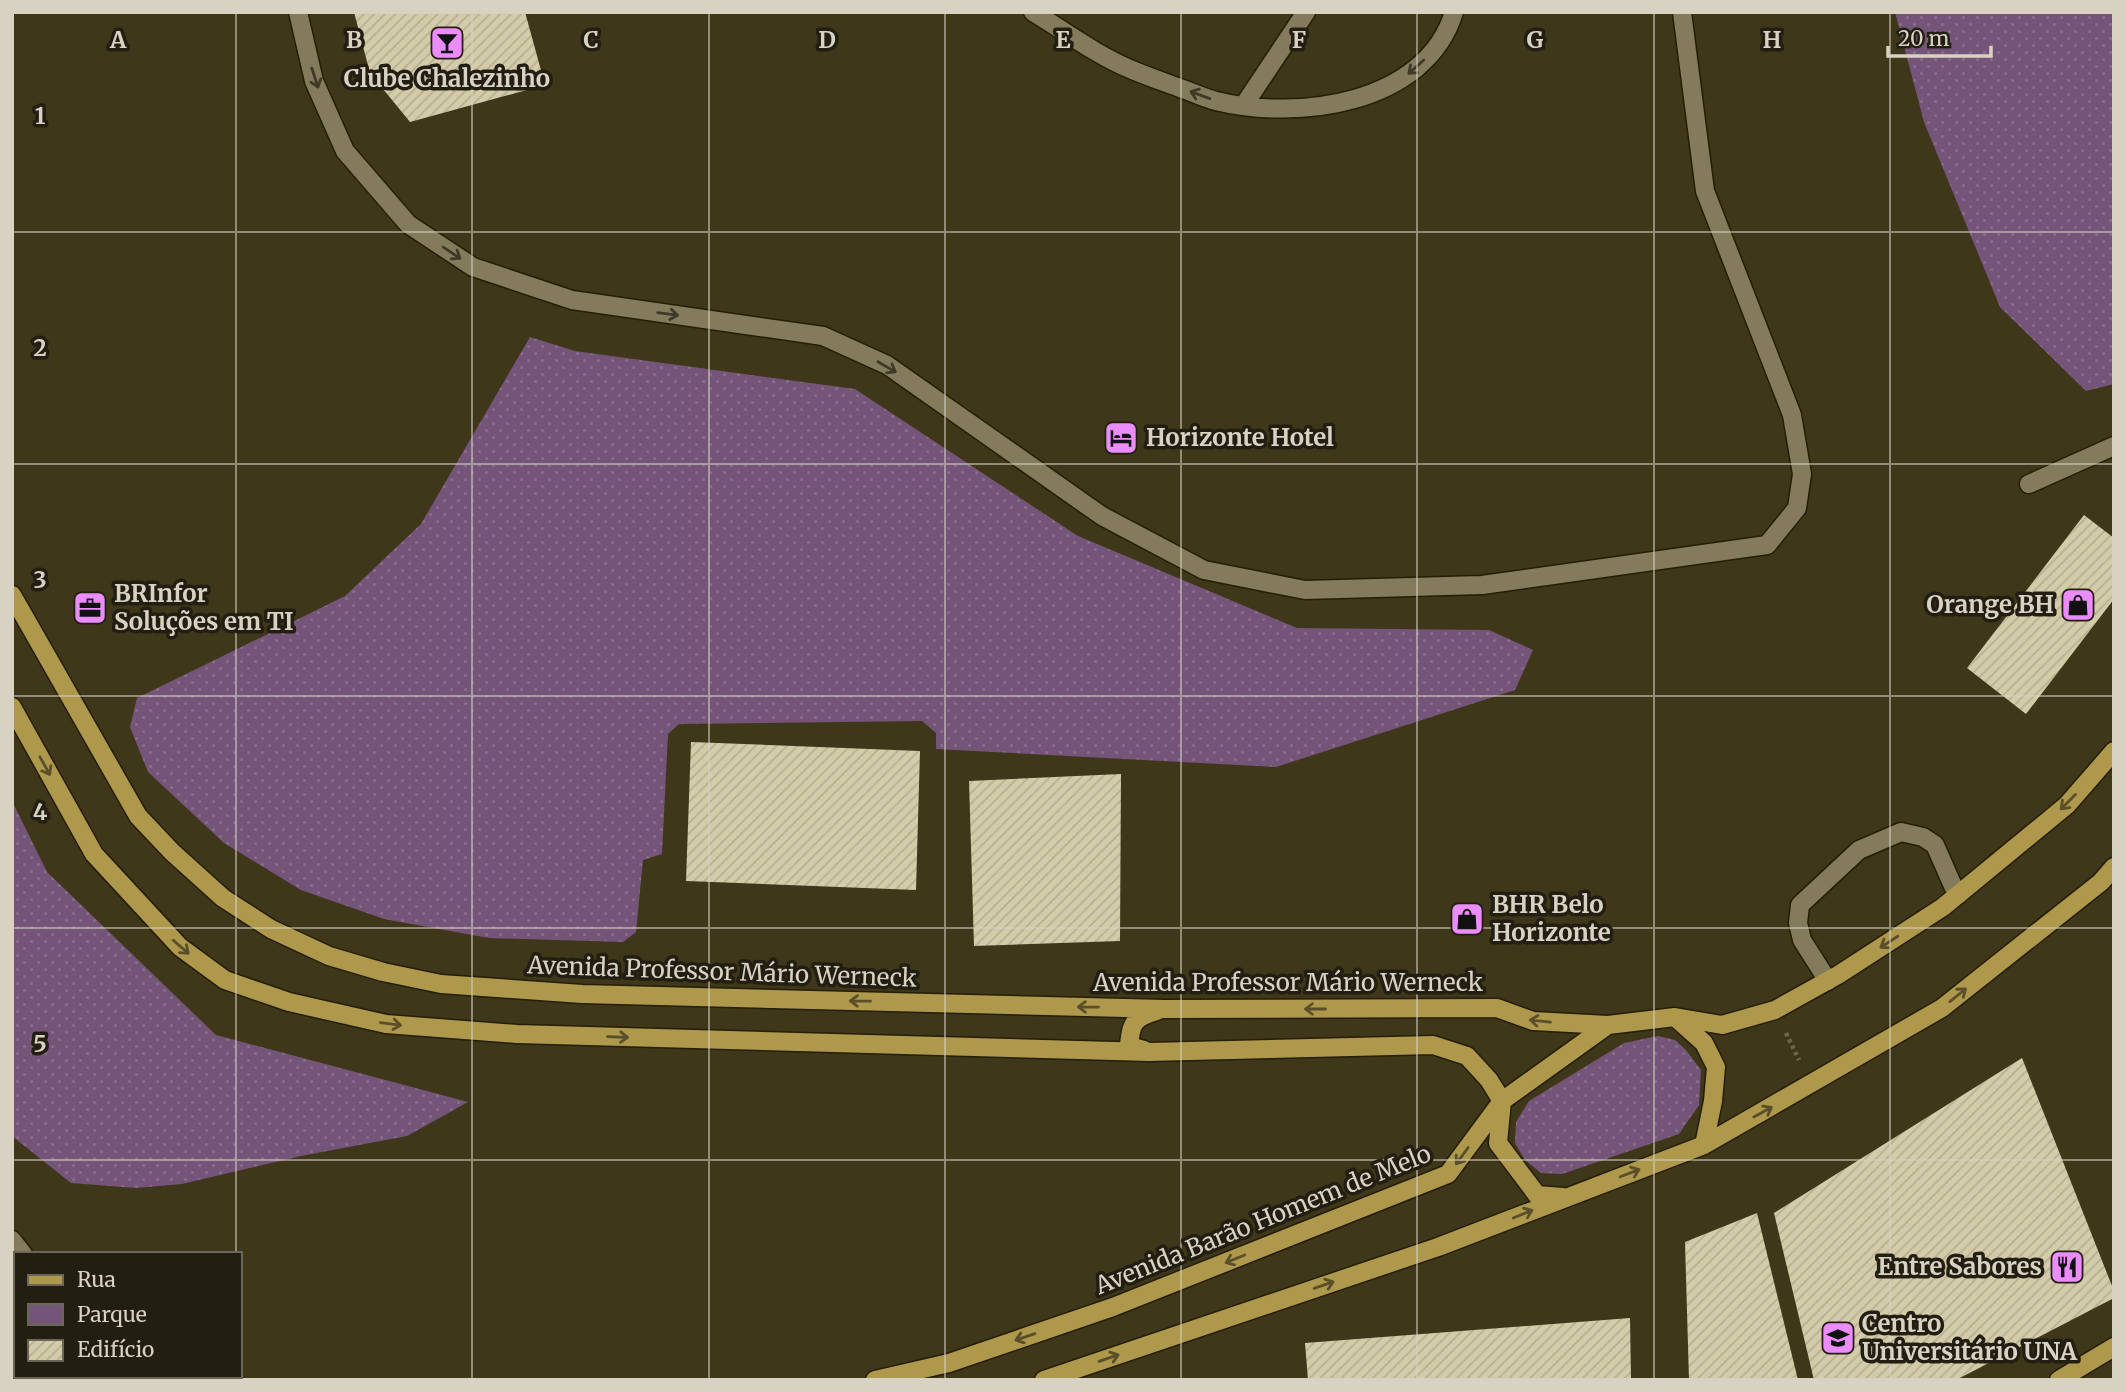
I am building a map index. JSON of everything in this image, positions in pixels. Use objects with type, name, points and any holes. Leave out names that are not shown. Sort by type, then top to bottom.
[{"type":"main road","name":"Avenida Professor Mário Werneck","points":[[12,595],[138,816],[199,878],[223,898],[271,929],[329,956],[383,972],[441,984],[582,994],[1164,1009],[1497,1008],[1533,1021],[1608,1025]]},
{"type":"main road","points":[[12,707],[94,854],[180,947],[225,980],[289,1002],[386,1024],[517,1034],[1149,1052],[1433,1045],[1467,1056],[1489,1080],[1502,1101],[1498,1143],[1537,1195],[1566,1197]]},
{"type":"main road","name":"Avenida Barão Homem de Melo","points":[[875,1380],[949,1363],[1113,1307],[1448,1174],[1502,1101],[1608,1025],[1675,1017],[1722,1025],[1775,1010],[1828,981],[1959,894],[2067,805],[2114,751]]},
{"type":"main road","points":[[1044,1380],[1438,1247],[1704,1145],[1942,1008],[2101,882],[2114,867]]},
{"type":"main road","points":[[1149,1052],[1129,1046],[1131,1029],[1139,1016],[1164,1009]]},
{"type":"main road","points":[[1675,1017],[1704,1043],[1716,1067],[1713,1101],[1704,1145]]},
{"type":"main road","points":[[2059,1380],[2114,1347]]},
{"type":"street","points":[[298,12],[314,81],[345,151],[408,224],[473,267],[572,300],[823,336],[887,365],[1102,516],[1204,570],[1305,590],[1482,585],[1767,545],[1797,508],[1802,474],[1792,415],[1705,191],[1682,12]]},
{"type":"street","points":[[1033,12],[1128,68],[1216,101],[1271,108],[1333,105],[1380,91],[1418,69],[1449,27],[1454,12]]},
{"type":"street","points":[[1244,104],[1306,12]]},
{"type":"street","points":[[2029,484],[2114,446]]},
{"type":"street","points":[[1828,981],[1802,940],[1798,922],[1800,905],[1859,850],[1901,832],[1923,837],[1935,845],[1959,894]]},
{"type":"path","points":[[1775,1010],[1798,1056],[1808,1086]]},
{"type":"green space","points":[[1895,12],[2114,12],[2114,384],[2086,391],[2000,307],[1924,122]]},
{"type":"green space","points":[[530,337],[575,351],[855,389],[1078,536],[1297,628],[1489,630],[1533,650],[1515,690],[1276,767],[936,749],[936,733],[922,721],[679,724],[668,734],[662,854],[643,860],[636,932],[623,942],[489,938],[384,919],[301,890],[224,843],[148,772],[130,727],[137,698],[345,596],[421,524]]},
{"type":"green space","points":[[12,801],[47,872],[216,1035],[468,1102],[407,1136],[301,1156],[182,1184],[136,1188],[71,1183],[12,1136]]},
{"type":"green space","points":[[1658,1036],[1675,1040],[1701,1070],[1699,1105],[1679,1134],[1562,1174],[1541,1173],[1525,1160],[1515,1143],[1516,1122],[1529,1101],[1624,1043]]},
{"type":"building","name":"Clube Chalezinho","points":[[354,12],[525,12],[545,85],[410,122],[370,73]]},
{"type":"building","points":[[2084,515],[2114,538],[2114,599],[2026,714],[1967,668]]},
{"type":"building","points":[[691,742],[920,751],[916,890],[686,881]]},
{"type":"building","points":[[1121,774],[1120,941],[974,946],[969,781]]},
{"type":"building","points":[[2022,1058],[2114,1291],[2114,1298],[1956,1380],[1814,1380],[1774,1213]]},
{"type":"building","points":[[1757,1213],[1798,1380],[1689,1380],[1685,1242]]},
{"type":"building","points":[[1630,1318],[1631,1380],[1308,1380],[1305,1343]]},
{"type":"place","name":"Clube Chalezinho","points":[[447,43]]},
{"type":"place","name":"Horizonte Hotel","points":[[1121,438]]},
{"type":"place","name":"Orange BH","points":[[2078,605]]},
{"type":"place","name":"BRInfor Soluções em TI","points":[[90,608]]},
{"type":"place","name":"BHR Belo Horizonte","points":[[1467,919]]},
{"type":"place","name":"Entre Sabores","points":[[2067,1267]]},
{"type":"place","name":"Centro Universitário UNA","points":[[1838,1338]]}]
